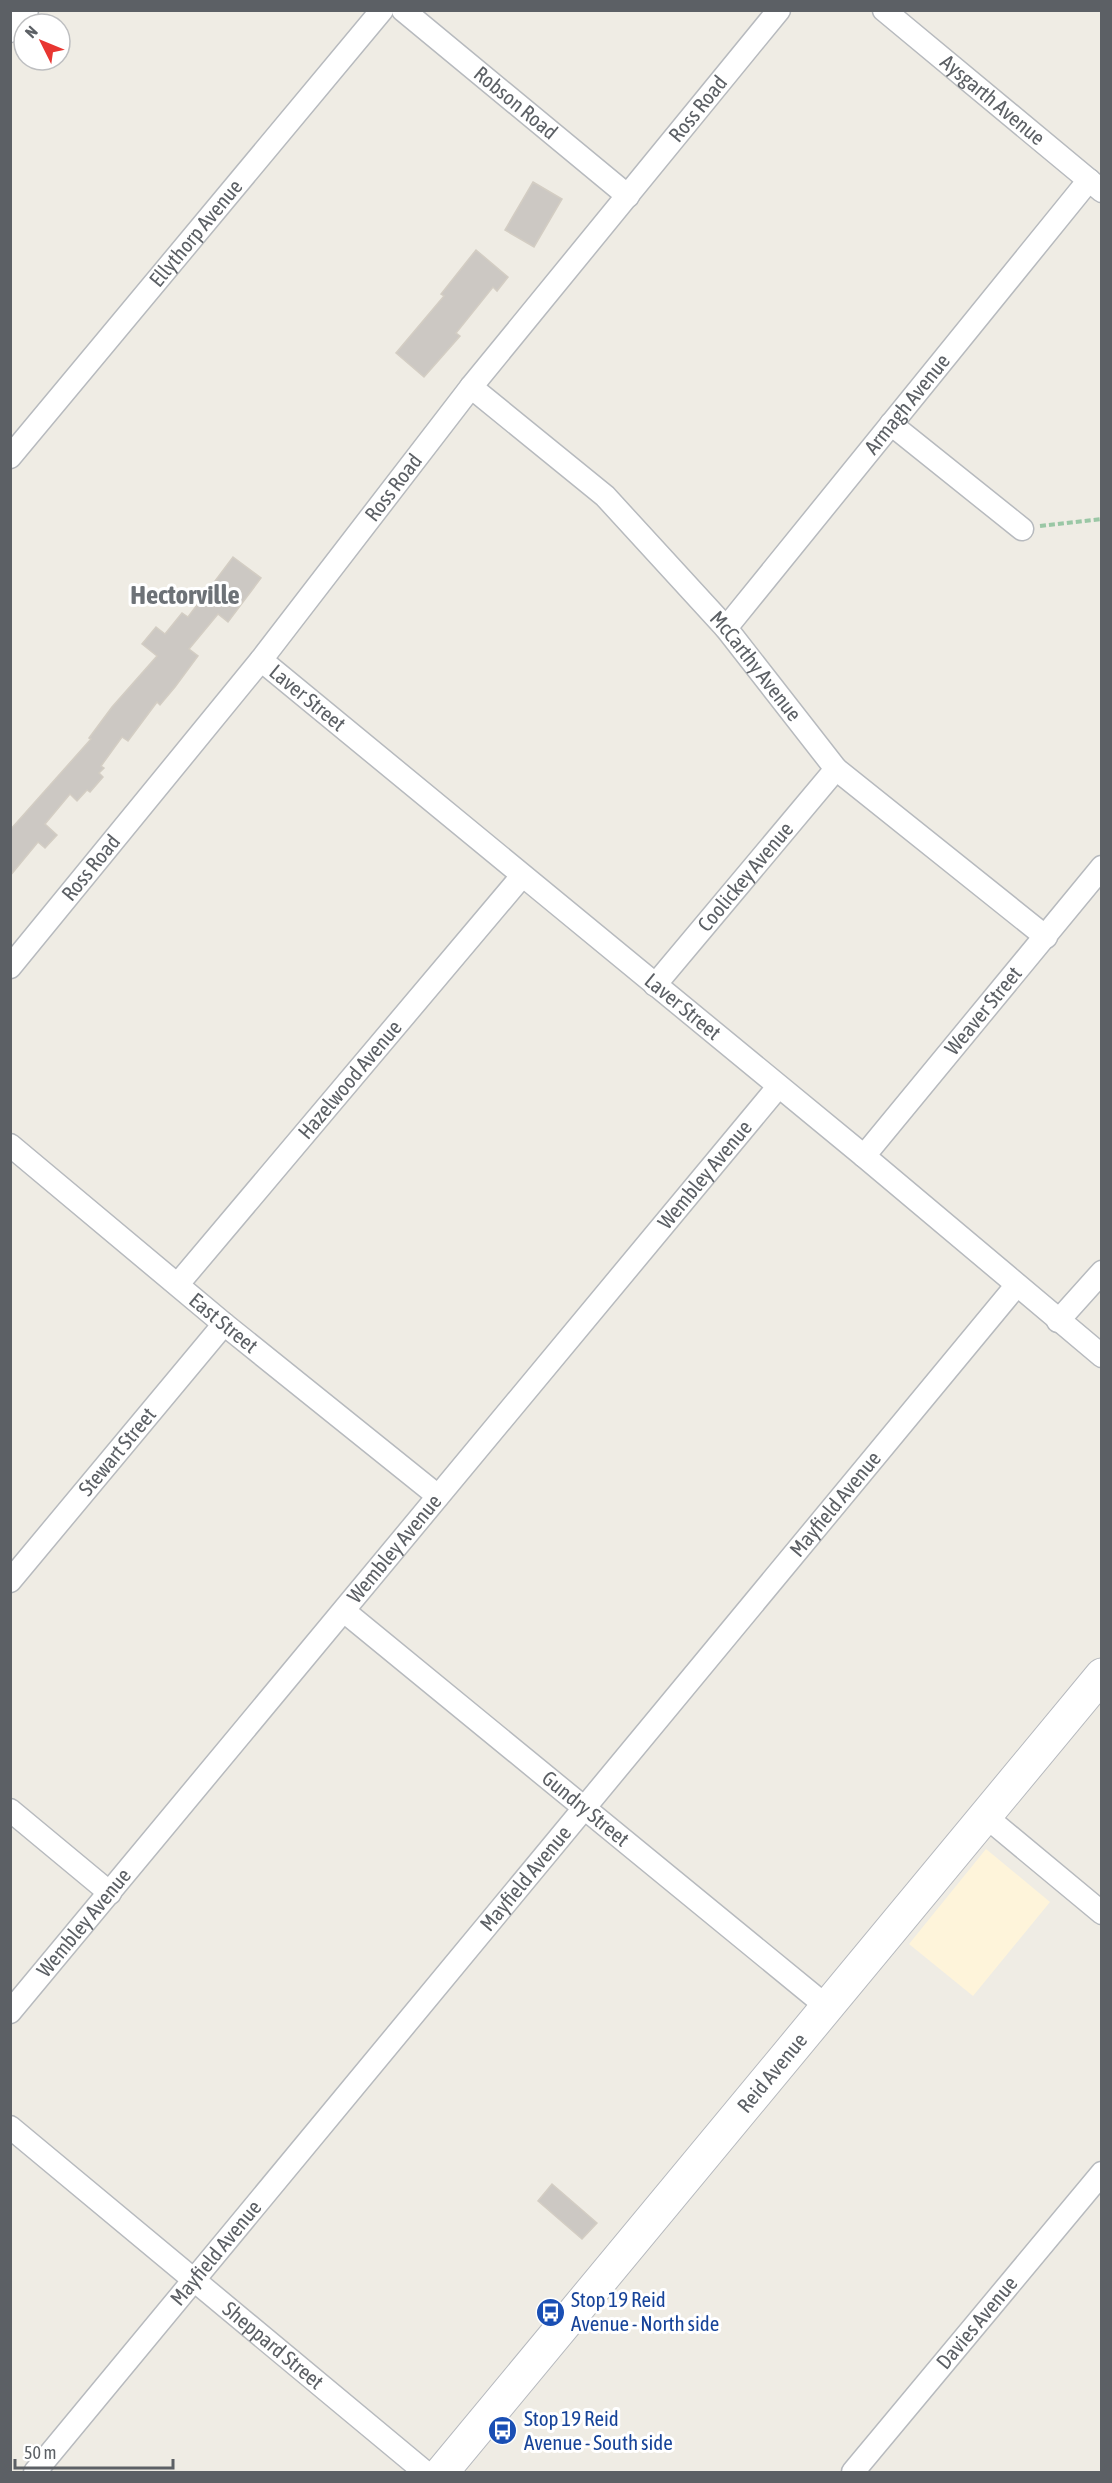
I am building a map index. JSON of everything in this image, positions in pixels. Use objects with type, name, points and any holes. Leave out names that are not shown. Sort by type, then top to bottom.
[{"type":"street","points":[[10,31],[27,10]]},
{"type":"street","name":"Ellythorp Avenue","points":[[14,444],[382,10]]},
{"type":"street","name":"Robson Road","points":[[403,10],[628,196]]},
{"type":"street","name":"Ross Road","points":[[10,967],[261,660],[471,387],[779,10]]},
{"type":"street","name":"Aysgarth Avenue","points":[[884,10],[1095,185]]},
{"type":"street","name":"Armagh Avenue","points":[[726,628],[891,424],[1095,185]]},
{"type":"street","name":"McCarthy Avenue","points":[[471,387],[605,496],[726,628],[836,768],[1046,937]]},
{"type":"street","points":[[891,424],[1022,529]]},
{"type":"street","name":"Laver Street","points":[[261,660],[864,1156],[1101,1356]]},
{"type":"street","name":"Coolickey Avenue","points":[[654,985],[836,768]]},
{"type":"street","name":"Weaver Street","points":[[864,1156],[1099,875]]},
{"type":"street","name":"Hazelwood Avenue","points":[[178,1284],[522,876]]},
{"type":"street","name":"Wembley Avenue","points":[[10,2012],[778,1087]]},
{"type":"street","name":"East Street","points":[[12,1149],[438,1496]]},
{"type":"street","points":[[1058,1321],[1101,1272]]},
{"type":"street","name":"Mayfield Avenue","points":[[35,2472],[1016,1286]]},
{"type":"street","name":"Stewart Street","points":[[10,1581],[224,1324]]},
{"type":"street","name":"Gundry Street","points":[[344,1611],[826,2006]]},
{"type":"street","name":"Reid Avenue","points":[[442,2472],[1101,1676]]},
{"type":"street","points":[[10,1810],[110,1893]]},
{"type":"street","points":[[984,1815],[1101,1913]]},
{"type":"street","name":"Sheppard Street","points":[[10,2127],[425,2472]]},
{"type":"street","name":"Davies Avenue","points":[[853,2472],[1101,2173]]},
{"type":"path","points":[[1022,529],[1101,519]]},
{"type":"shaded area","points":[[986,1849],[1050,1902],[973,1996],[909,1944]]},
{"type":"building","points":[[533,182],[562,199],[534,247],[505,230]]},
{"type":"building","points":[[476,250],[508,277],[497,291],[493,287],[456,333],[460,336],[424,377],[396,353],[444,296],[441,294]]},
{"type":"building","points":[[233,557],[261,578],[228,622],[218,614],[189,649],[198,656],[175,687],[160,705],[157,702],[128,741],[122,737],[101,766],[104,768],[99,773],[103,777],[90,792],[87,790],[77,801],[70,794],[45,824],[57,835],[45,848],[38,842],[10,876],[10,830],[91,739],[89,738],[112,707],[157,656],[142,644],[156,627],[165,634],[182,613],[188,617]]},
{"type":"building","points":[[552,2184],[597,2223],[582,2239],[538,2201]]},
{"type":"place","name":"Stop 19 Reid Avenue - North side","points":[[550,2312]]},
{"type":"place","name":"Stop 19 Reid Avenue - South side","points":[[503,2431]]},
{"type":"district","name":"Hectorville","points":[[185,595]]}]
